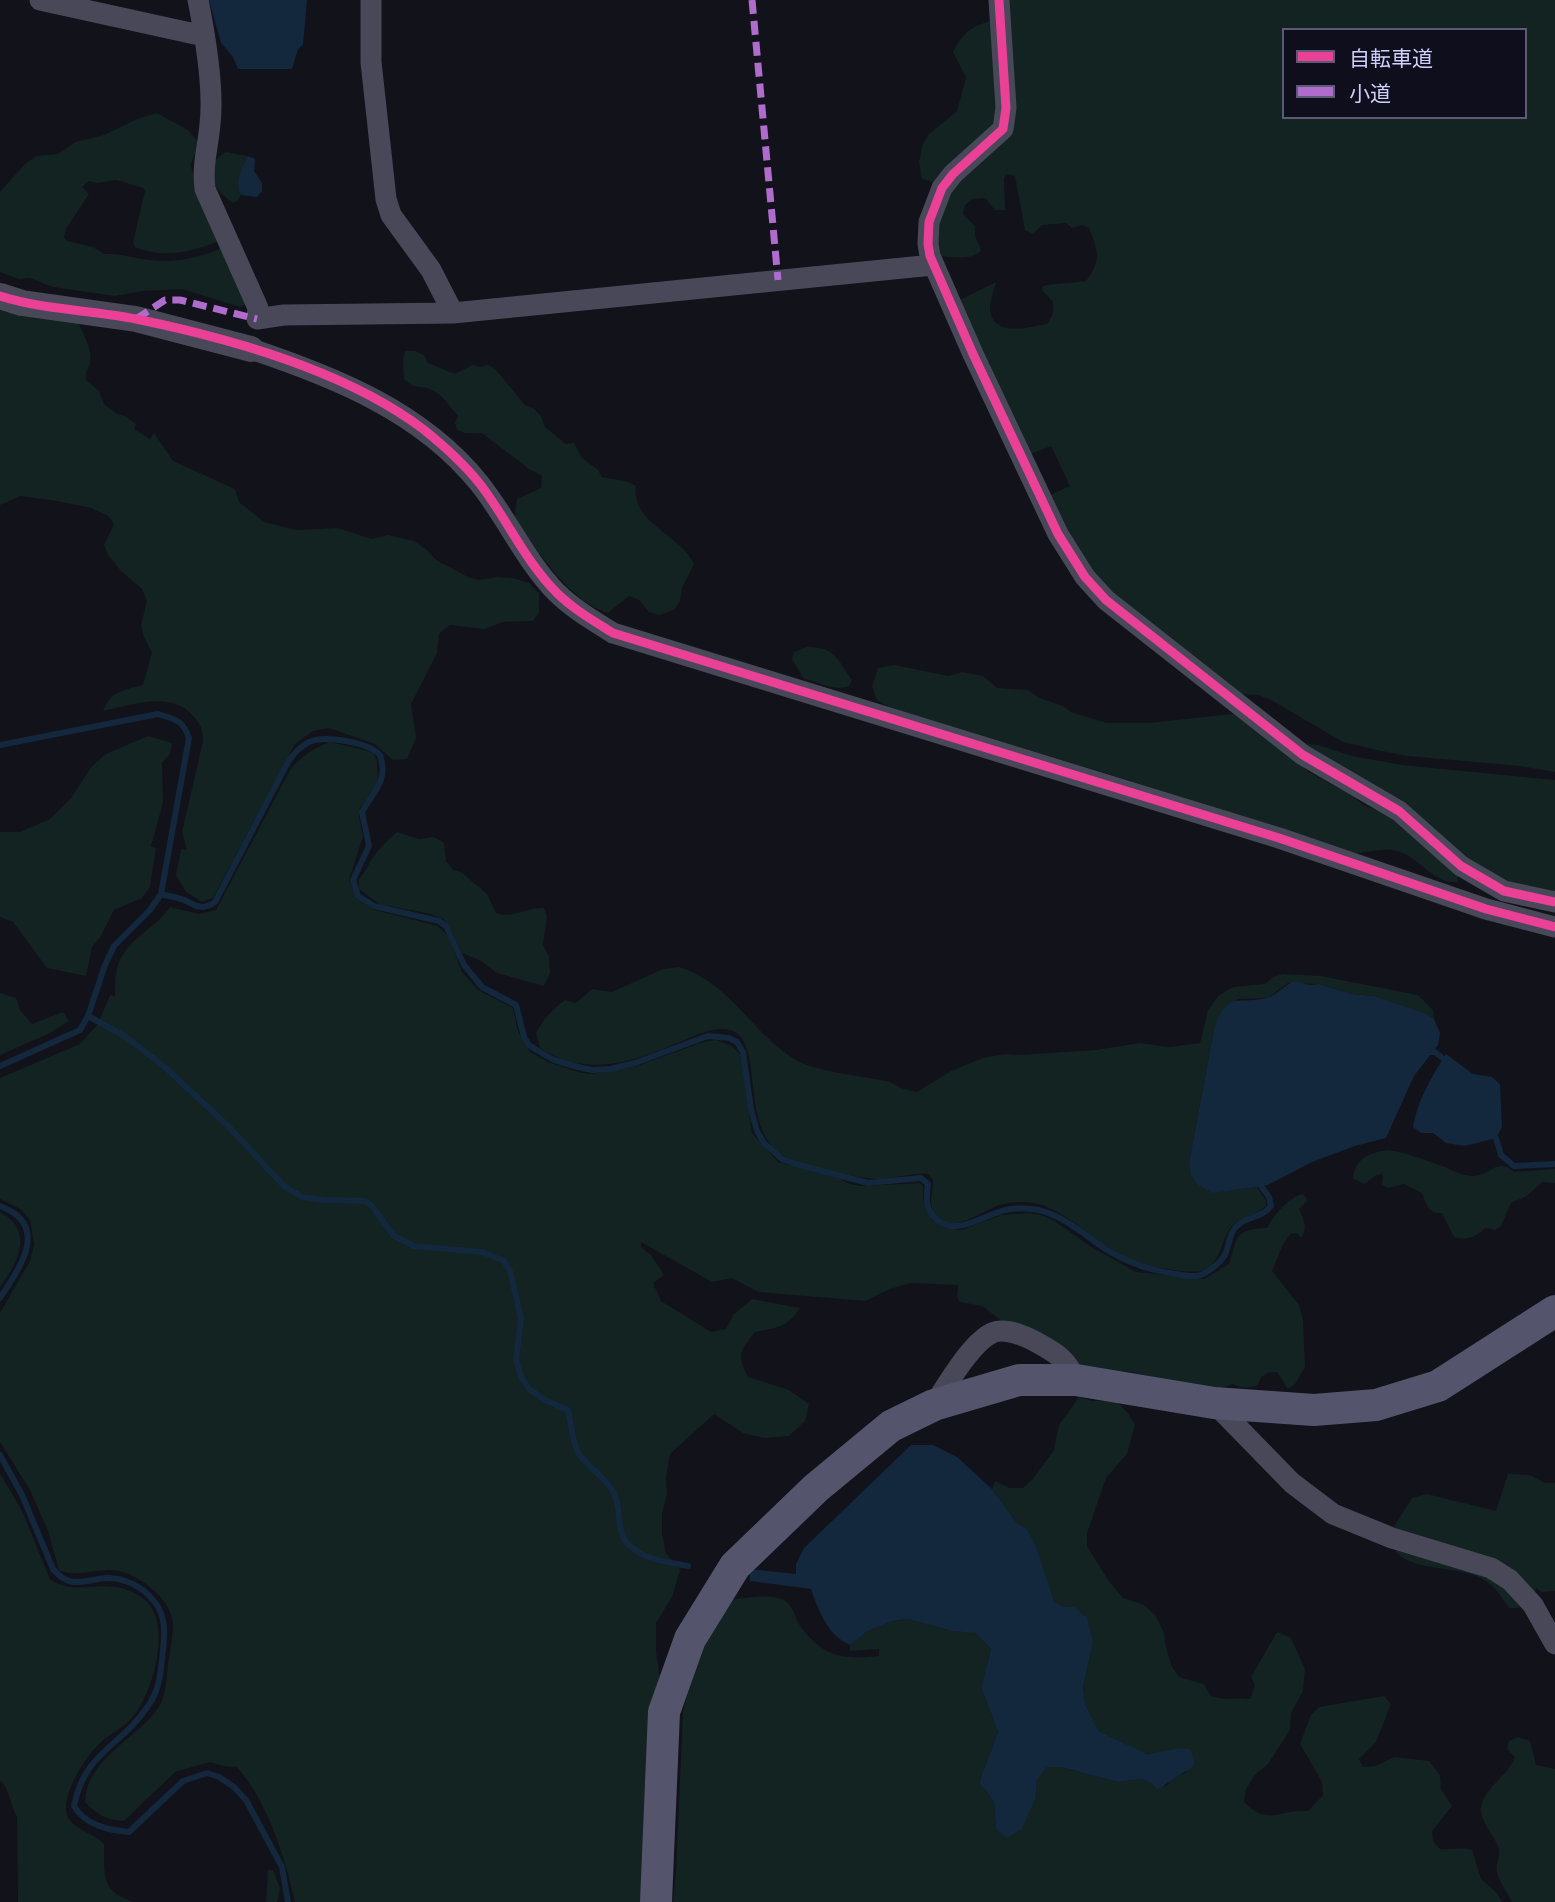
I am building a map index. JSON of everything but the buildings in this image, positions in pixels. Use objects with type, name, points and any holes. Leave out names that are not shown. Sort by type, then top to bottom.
[{"type":"main road","points":[[656,1902],[664,1712],[690,1639],[735,1566],[816,1488],[891,1426],[934,1405],[1019,1380],[1076,1380],[1214,1403],[1314,1410],[1376,1405],[1438,1386],[1554,1313]]},
{"type":"street","points":[[40,0],[204,36]]},
{"type":"street","points":[[198,0],[204,36],[210,124],[203,169],[205,189],[258,308],[257,319],[284,314],[453,313],[933,265]]},
{"type":"street","points":[[371,0],[372,62],[386,199],[391,215],[431,270],[453,313]]},
{"type":"street","points":[[999,0],[1005,124],[999,133],[953,174],[936,200],[928,232],[928,244],[933,265],[1058,534],[1085,577],[1107,600],[1303,755],[1399,811],[1461,866],[1504,891],[1555,902]]},
{"type":"street","points":[[0,296],[22,303],[136,319],[251,349],[314,370],[386,406],[424,430],[458,460],[480,484],[530,560],[556,593],[613,633],[1279,838],[1486,909],[1555,927]]},
{"type":"street","points":[[934,1405],[960,1364],[981,1340],[993,1332],[1006,1331],[1029,1338],[1045,1347],[1064,1359],[1076,1380]]},
{"type":"street","points":[[1214,1403],[1292,1483],[1333,1514],[1392,1538],[1491,1568],[1510,1580],[1532,1605],[1555,1644]]},
{"type":"shaded area","points":[[1003,0],[1555,0],[1555,772],[1520,766],[1407,756],[1343,742],[1271,700],[1258,695],[1237,694],[1089,573],[1048,496],[1070,486],[1051,446],[1028,455],[956,302],[996,282],[990,309],[997,324],[1022,328],[1047,324],[1053,314],[1053,302],[1042,290],[1043,286],[1086,281],[1094,267],[1097,255],[1089,228],[1082,225],[1072,228],[1066,223],[1042,225],[1033,234],[1025,230],[1015,176],[1007,174],[1004,178],[1005,210],[995,210],[985,198],[972,199],[965,205],[963,214],[975,226],[980,252],[963,257],[935,257],[939,202],[1003,135]]},
{"type":"shaded area","points":[[996,20],[1002,115],[937,183],[922,179],[919,162],[922,146],[929,134],[957,111],[966,78],[953,52],[970,30]]},
{"type":"shaded area","points":[[157,113],[188,130],[200,144],[190,165],[220,237],[217,242],[176,253],[156,253],[135,247],[133,242],[145,191],[116,180],[97,183],[89,181],[82,187],[89,194],[66,229],[64,237],[67,241],[93,247],[104,254],[164,261],[204,255],[224,247],[246,304],[240,307],[182,289],[115,296],[53,287],[30,278],[19,279],[0,272],[0,192],[26,163],[37,156],[58,154],[75,142],[104,135],[137,119]]},
{"type":"shaded area","points":[[226,152],[248,156],[239,181],[241,195],[233,203],[219,191],[211,178],[213,165]]},
{"type":"shaded area","points":[[0,309],[78,322],[90,352],[86,380],[99,391],[104,404],[136,424],[134,429],[150,439],[154,433],[173,461],[235,489],[239,502],[264,522],[296,530],[337,528],[372,539],[388,535],[414,541],[436,560],[470,578],[513,578],[529,583],[539,593],[539,612],[533,621],[503,622],[485,629],[450,625],[439,634],[437,653],[411,704],[416,738],[407,759],[393,760],[375,744],[329,728],[313,731],[295,744],[213,898],[202,902],[186,892],[176,875],[181,849],[187,850],[182,832],[203,741],[200,725],[184,708],[163,701],[138,703],[103,711],[114,695],[143,685],[152,653],[141,625],[147,601],[142,589],[121,571],[108,555],[104,545],[114,524],[108,516],[91,508],[57,501],[21,496],[0,505]]},
{"type":"shaded area","points":[[405,351],[424,355],[428,363],[455,374],[472,365],[489,365],[525,405],[541,416],[545,427],[566,444],[574,443],[582,458],[598,470],[602,477],[626,481],[636,486],[636,498],[648,519],[679,545],[694,564],[674,610],[659,615],[649,612],[639,600],[629,596],[608,613],[594,608],[568,587],[514,521],[517,499],[541,488],[542,476],[482,433],[457,430],[455,423],[458,416],[443,398],[432,390],[415,386],[404,379]]},
{"type":"shaded area","points":[[807,647],[823,649],[834,656],[852,680],[849,686],[832,687],[804,679],[792,659],[794,652]]},
{"type":"shaded area","points":[[895,665],[948,676],[962,672],[983,676],[997,688],[1028,690],[1039,698],[1063,706],[1071,712],[1107,723],[1149,723],[1242,713],[1309,772],[1353,796],[1363,805],[1388,814],[1457,873],[1458,882],[1442,880],[1400,852],[1383,850],[1355,854],[1118,777],[891,708],[877,700],[872,687],[878,668]]},
{"type":"shaded area","points":[[148,736],[172,743],[170,754],[162,762],[163,803],[151,846],[156,849],[150,887],[142,898],[114,910],[101,936],[92,947],[86,976],[47,968],[13,922],[0,917],[0,832],[20,832],[50,819],[71,798],[92,766],[106,754]]},
{"type":"shaded area","points":[[330,742],[373,753],[377,760],[378,782],[360,808],[363,836],[349,880],[357,899],[375,910],[438,926],[449,937],[462,972],[478,990],[513,1008],[518,1031],[530,1052],[548,1062],[591,1074],[637,1066],[703,1042],[716,1040],[732,1046],[741,1055],[752,1133],[778,1162],[828,1173],[850,1184],[862,1186],[920,1183],[923,1186],[923,1200],[932,1220],[944,1228],[962,1230],[1001,1215],[1041,1215],[1136,1272],[1204,1279],[1229,1264],[1236,1241],[1242,1233],[1267,1228],[1287,1203],[1302,1194],[1306,1197],[1307,1201],[1299,1209],[1305,1230],[1301,1238],[1297,1233],[1290,1234],[1272,1271],[1299,1305],[1303,1321],[1305,1367],[1295,1384],[1288,1389],[1277,1372],[1261,1377],[1255,1386],[1242,1387],[1233,1384],[1216,1390],[1129,1372],[1082,1367],[1048,1344],[1002,1321],[982,1306],[960,1302],[957,1297],[958,1285],[911,1283],[865,1301],[758,1292],[732,1278],[712,1282],[641,1242],[641,1247],[651,1255],[664,1275],[653,1283],[661,1301],[711,1332],[726,1329],[734,1314],[752,1299],[800,1308],[786,1323],[755,1332],[743,1349],[741,1358],[748,1377],[789,1390],[809,1404],[805,1421],[789,1436],[764,1438],[743,1433],[714,1414],[670,1454],[662,1534],[666,1553],[680,1570],[672,1597],[656,1623],[660,1679],[644,1902],[295,1902],[286,1866],[267,1814],[237,1767],[210,1762],[175,1772],[124,1821],[102,1816],[85,1802],[88,1787],[102,1762],[146,1722],[159,1706],[166,1683],[173,1622],[169,1610],[159,1596],[130,1575],[115,1570],[75,1573],[59,1570],[48,1531],[30,1490],[0,1442],[0,1313],[30,1261],[34,1245],[30,1220],[22,1210],[0,1199],[0,1078],[80,1044],[98,1024],[110,995],[115,996],[116,974],[124,953],[170,907],[199,914],[216,910],[290,770],[308,753]]},
{"type":"shaded area","points":[[1307,744],[1402,765],[1555,780],[1555,897],[1491,880],[1312,751]]},
{"type":"shaded area","points":[[397,832],[419,839],[434,837],[444,843],[446,861],[453,870],[461,872],[487,894],[496,913],[508,915],[544,908],[547,916],[543,945],[549,957],[550,973],[544,986],[497,973],[481,961],[462,953],[443,919],[431,914],[379,904],[359,889],[359,879],[372,859]]},
{"type":"shaded area","points":[[679,967],[713,984],[766,1037],[796,1060],[828,1070],[890,1082],[917,1092],[951,1071],[983,1058],[1005,1054],[1096,1050],[1139,1043],[1169,1047],[1200,1043],[1208,1010],[1218,996],[1233,987],[1265,984],[1273,977],[1283,974],[1321,976],[1418,995],[1433,1010],[1434,1019],[1422,1012],[1374,996],[1352,994],[1319,984],[1288,983],[1268,998],[1238,999],[1214,1029],[1189,1162],[1242,1189],[1257,1187],[1266,1201],[1266,1206],[1234,1224],[1214,1262],[1201,1271],[1188,1272],[1133,1261],[1066,1217],[1042,1205],[1015,1202],[993,1208],[965,1221],[947,1223],[939,1219],[933,1211],[933,1180],[928,1174],[872,1179],[836,1173],[792,1160],[774,1149],[764,1133],[757,1114],[749,1055],[743,1040],[733,1031],[709,1030],[632,1060],[595,1065],[558,1058],[540,1048],[536,1033],[549,1015],[565,1000],[576,1003],[592,989],[612,992],[663,969]]},
{"type":"shaded area","points":[[0,993],[16,998],[20,1010],[32,1024],[63,1012],[69,1021],[48,1034],[0,1055]]},
{"type":"shaded area","points":[[1389,1150],[1470,1176],[1480,1175],[1498,1166],[1514,1172],[1555,1169],[1555,1183],[1542,1182],[1527,1196],[1511,1203],[1501,1226],[1495,1230],[1486,1228],[1463,1239],[1454,1237],[1442,1213],[1433,1212],[1428,1207],[1422,1193],[1404,1184],[1387,1188],[1382,1184],[1383,1174],[1376,1175],[1365,1184],[1353,1179],[1360,1161],[1376,1152]]},
{"type":"shaded area","points":[[0,1212],[11,1219],[17,1228],[20,1247],[13,1268],[0,1287]]},
{"type":"shaded area","points":[[1079,1397],[1092,1401],[1116,1401],[1135,1425],[1127,1454],[1106,1478],[1087,1533],[1087,1546],[1123,1598],[1144,1605],[1156,1616],[1164,1633],[1172,1667],[1179,1677],[1204,1684],[1211,1696],[1250,1699],[1255,1685],[1251,1677],[1277,1632],[1291,1638],[1305,1669],[1303,1691],[1291,1713],[1290,1730],[1268,1764],[1255,1775],[1246,1789],[1244,1802],[1260,1814],[1308,1811],[1323,1795],[1322,1782],[1300,1744],[1311,1715],[1319,1707],[1384,1696],[1391,1704],[1376,1742],[1359,1759],[1363,1767],[1376,1766],[1394,1757],[1429,1761],[1440,1775],[1441,1789],[1452,1806],[1432,1831],[1433,1841],[1440,1849],[1472,1850],[1481,1879],[1497,1893],[1502,1902],[673,1902],[683,1711],[695,1664],[713,1624],[729,1600],[765,1596],[784,1600],[809,1637],[826,1650],[845,1656],[879,1656],[879,1649],[850,1651],[850,1645],[868,1631],[893,1621],[908,1619],[951,1631],[976,1632],[991,1649],[981,1687],[998,1732],[979,1782],[994,1802],[996,1830],[1022,1828],[1036,1798],[1037,1780],[1047,1767],[1061,1767],[1118,1782],[1141,1779],[1166,1786],[1175,1777],[1187,1772],[1161,1752],[1147,1754],[1098,1732],[1085,1704],[1083,1687],[1093,1643],[1063,1607],[1054,1601],[1027,1529],[1017,1523],[992,1489],[995,1481],[1010,1488],[1023,1488],[1032,1480],[1054,1450],[1059,1425]]},
{"type":"shaded area","points":[[0,1473],[23,1513],[50,1579],[72,1587],[119,1587],[132,1592],[145,1600],[158,1625],[157,1659],[140,1707],[132,1718],[103,1740],[87,1758],[71,1787],[66,1807],[67,1815],[73,1824],[104,1844],[105,1873],[109,1887],[123,1898],[134,1902],[18,1902],[17,1817],[6,1788],[0,1780]]},
{"type":"shaded area","points":[[1508,1474],[1530,1475],[1545,1483],[1555,1483],[1555,1591],[1541,1592],[1536,1588],[1534,1597],[1518,1608],[1509,1608],[1495,1588],[1482,1579],[1457,1571],[1416,1564],[1396,1552],[1395,1525],[1412,1498],[1427,1494],[1496,1511]]},
{"type":"shaded area","points":[[1518,1737],[1530,1741],[1536,1765],[1555,1769],[1555,1902],[1512,1902],[1497,1873],[1498,1846],[1482,1817],[1481,1806],[1484,1799],[1515,1757],[1507,1749],[1509,1741]]},
{"type":"shaded area","points":[[268,1870],[273,1870],[280,1888],[277,1902],[266,1902]]},
{"type":"water","points":[[209,0],[307,0],[303,45],[298,49],[292,69],[238,69],[233,57],[221,43]]},
{"type":"water","points":[[248,156],[255,159],[254,171],[262,183],[262,191],[257,197],[241,195],[239,191],[240,176]]},
{"type":"water","points":[[1296,981],[1310,985],[1319,984],[1352,994],[1374,996],[1422,1012],[1434,1019],[1440,1033],[1438,1045],[1414,1076],[1386,1138],[1312,1162],[1268,1185],[1212,1193],[1197,1184],[1191,1176],[1189,1162],[1214,1029],[1228,1004],[1267,998]]},
{"type":"water","points":[[1446,1054],[1473,1074],[1492,1077],[1500,1084],[1502,1127],[1496,1138],[1465,1146],[1446,1143],[1433,1133],[1421,1133],[1413,1127],[1430,1080]]},
{"type":"water","points":[[911,1445],[933,1445],[957,1457],[992,1489],[1017,1523],[1027,1529],[1035,1544],[1054,1601],[1063,1607],[1074,1607],[1087,1618],[1093,1643],[1083,1687],[1085,1704],[1098,1731],[1147,1754],[1181,1748],[1191,1750],[1195,1765],[1157,1790],[1152,1783],[1141,1779],[1118,1782],[1061,1767],[1047,1767],[1037,1780],[1036,1798],[1022,1829],[1007,1838],[996,1830],[994,1802],[979,1782],[998,1732],[981,1687],[991,1649],[976,1633],[951,1631],[908,1619],[893,1621],[868,1631],[850,1645],[830,1629],[811,1589],[750,1581],[750,1569],[796,1574],[796,1564],[804,1548]]},
{"type":"waterway","points":[[0,745],[158,714],[178,721],[189,738],[161,894],[150,910],[114,946],[88,1016],[80,1030],[0,1066]]},
{"type":"waterway","points":[[161,894],[200,907],[215,902],[295,753],[305,744],[316,740],[356,743],[380,755],[383,772],[379,786],[362,812],[369,846],[353,880],[358,896],[374,906],[439,921],[446,926],[464,965],[482,987],[516,1005],[524,1037],[529,1045],[554,1060],[592,1070],[610,1069],[635,1063],[708,1036],[729,1038],[737,1042],[743,1052],[757,1131],[764,1143],[782,1159],[868,1183],[921,1178],[928,1184],[927,1199],[930,1211],[936,1219],[953,1226],[1011,1209],[1031,1209],[1047,1213],[1065,1221],[1124,1259],[1167,1273],[1197,1276],[1220,1262],[1236,1227],[1271,1206],[1269,1197],[1261,1186],[1262,1181]]},
{"type":"waterway","points":[[88,1016],[126,1037],[166,1068],[229,1127],[284,1186],[302,1197],[365,1201],[394,1236],[414,1246],[482,1252],[504,1261],[510,1271],[521,1318],[516,1360],[521,1376],[529,1389],[568,1410],[578,1452],[614,1493],[621,1532],[628,1544],[648,1557],[688,1566]]},
{"type":"waterway","points":[[1426,1052],[1435,1052],[1450,1064]]},
{"type":"waterway","points":[[1492,1132],[1501,1155],[1514,1166],[1555,1164]]},
{"type":"waterway","points":[[0,1206],[15,1214],[24,1224],[28,1236],[22,1261],[0,1298]]},
{"type":"waterway","points":[[0,1455],[22,1495],[53,1569],[71,1582],[106,1578],[126,1581],[149,1595],[162,1617],[164,1644],[161,1672],[155,1693],[137,1720],[86,1773],[74,1806],[91,1822],[105,1828],[129,1832],[183,1781],[207,1773],[219,1777],[234,1787],[246,1800],[282,1867],[288,1902]]},
{"type":"marked path","points":[[752,0],[778,280]]},
{"type":"marked path","points":[[136,319],[165,300],[180,300],[257,319]]},
{"type":"cycle path","points":[[999,0],[1006,108],[1003,129],[953,174],[942,188],[929,222],[928,244],[930,256],[973,354],[1058,534],[1085,577],[1106,600],[1303,755],[1399,811],[1461,866],[1504,891],[1555,902]]},
{"type":"cycle path","points":[[0,296],[33,304],[136,319],[209,336],[286,359],[359,390],[392,408],[431,435],[474,477],[535,567],[557,593],[577,610],[613,633],[1279,838],[1486,909],[1555,927]]}]
